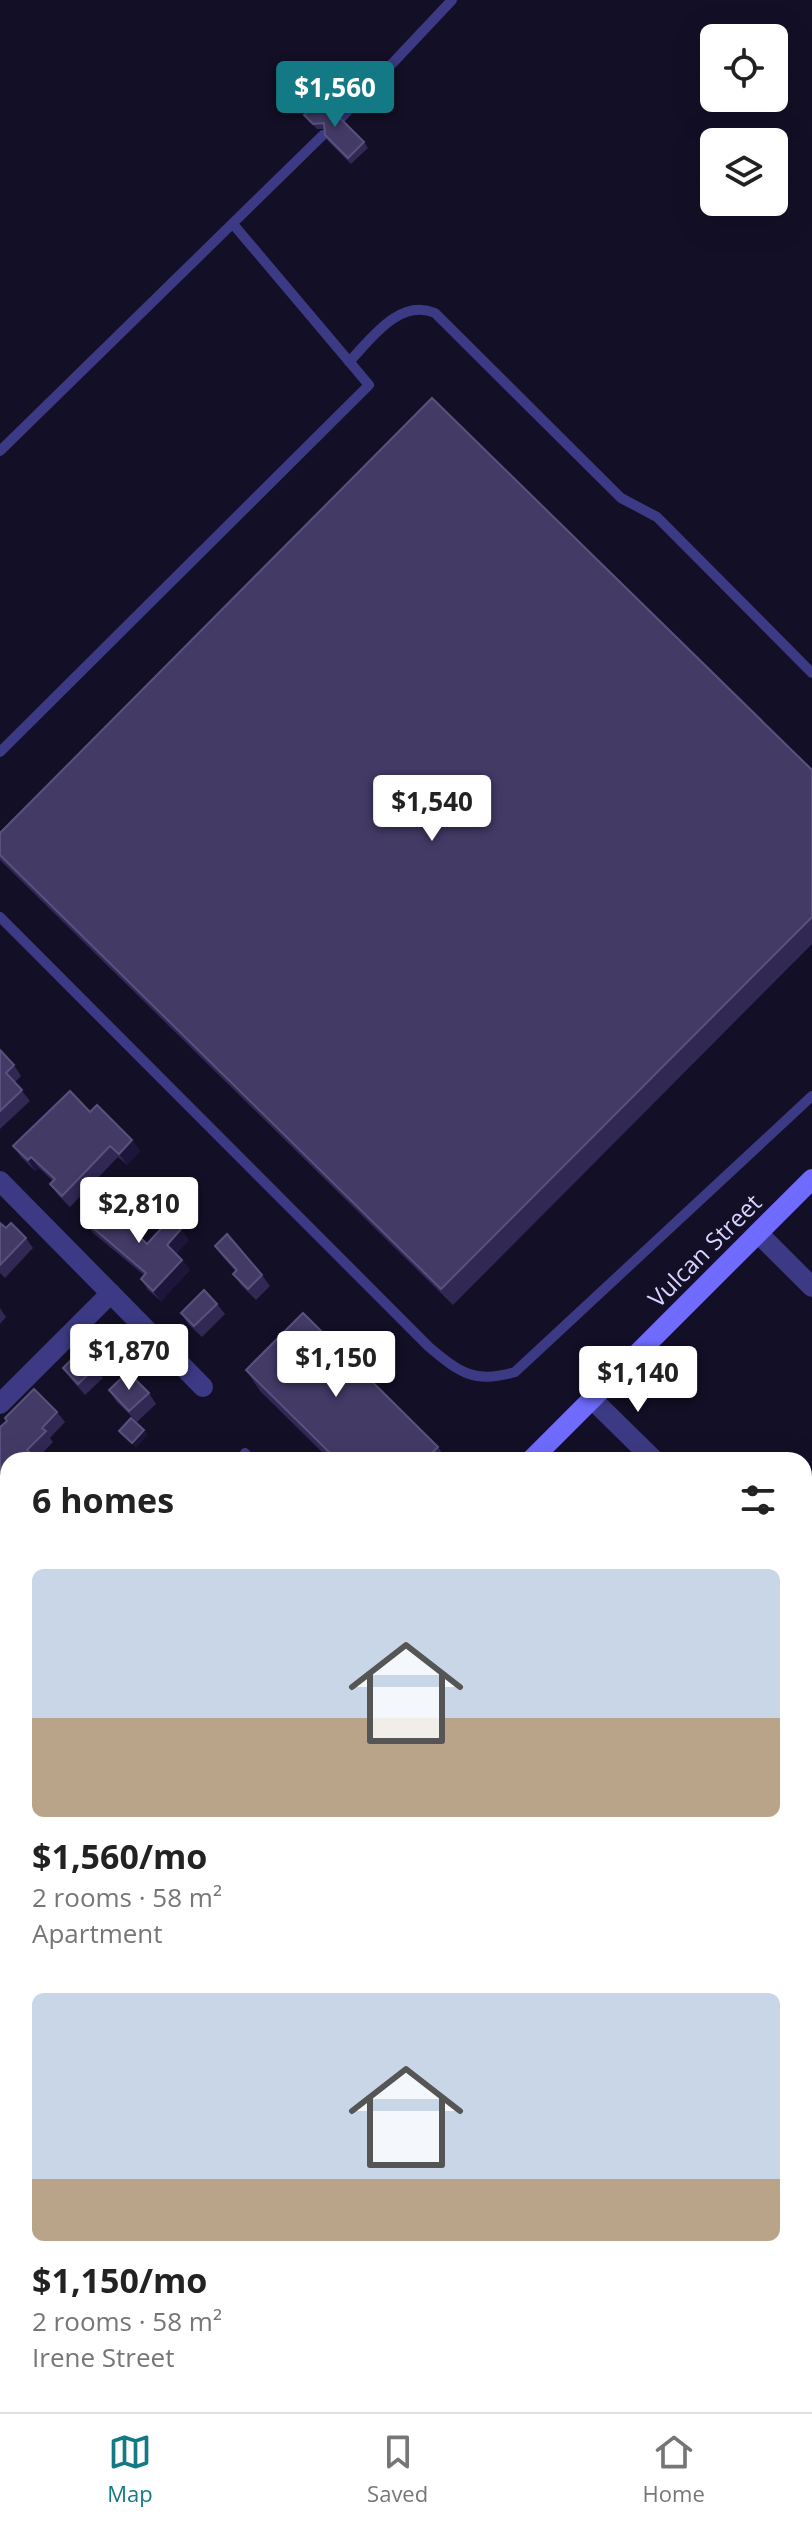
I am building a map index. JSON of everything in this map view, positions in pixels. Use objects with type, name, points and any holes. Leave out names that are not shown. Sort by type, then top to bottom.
[{"type":"street","name":"Vulcan Street","points":[[539,1452],[812,1179]]},
{"type":"street","points":[[0,1181],[203,1387]]},
{"type":"street","points":[[758,1233],[812,1287]]},
{"type":"street","points":[[0,1404],[111,1293]]},
{"type":"street","points":[[592,1399],[646,1452]]},
{"type":"lane","points":[[340,119],[452,0]]},
{"type":"lane","points":[[0,451],[323,135]]},
{"type":"lane","points":[[0,752],[369,385],[233,224]]},
{"type":"lane","points":[[349,362],[404,310],[424,308],[435,313],[621,498],[657,517],[739,603],[812,673]]},
{"type":"lane","points":[[0,917],[429,1347],[458,1372],[491,1379],[515,1372],[812,1096]]},
{"type":"building","points":[[321,98],[330,108],[330,119],[341,119],[364,142],[348,158],[325,135],[324,123],[313,124],[304,115]]},
{"type":"building","points":[[432,398],[812,770],[812,917],[441,1289],[0,855],[0,833]]},
{"type":"building","points":[[0,1050],[14,1065],[6,1073],[22,1090],[0,1111]]},
{"type":"building","points":[[70,1091],[90,1112],[97,1105],[132,1140],[119,1154],[110,1146],[62,1196],[50,1184],[55,1179],[31,1157],[28,1160],[13,1146]]},
{"type":"building","points":[[104,1202],[147,1244],[170,1219],[181,1229],[167,1245],[182,1260],[153,1291],[141,1279],[146,1273],[86,1222]]},
{"type":"building","points":[[0,1223],[6,1228],[11,1223],[26,1238],[0,1265]]},
{"type":"building","points":[[227,1234],[262,1275],[248,1289],[233,1274],[237,1270],[215,1246]]},
{"type":"building","points":[[204,1290],[217,1304],[194,1326],[181,1313]]},
{"type":"building","points":[[303,1313],[438,1447],[433,1452],[329,1452],[246,1370]]},
{"type":"building","points":[[80,1351],[96,1367],[78,1384],[63,1368]]},
{"type":"building","points":[[128,1372],[149,1393],[129,1411],[109,1390]]},
{"type":"building","points":[[34,1389],[57,1412],[42,1428],[46,1431],[27,1450],[29,1452],[0,1452],[0,1427],[7,1421],[5,1418]]},
{"type":"building","points":[[131,1418],[144,1430],[132,1443],[119,1431]]}]
